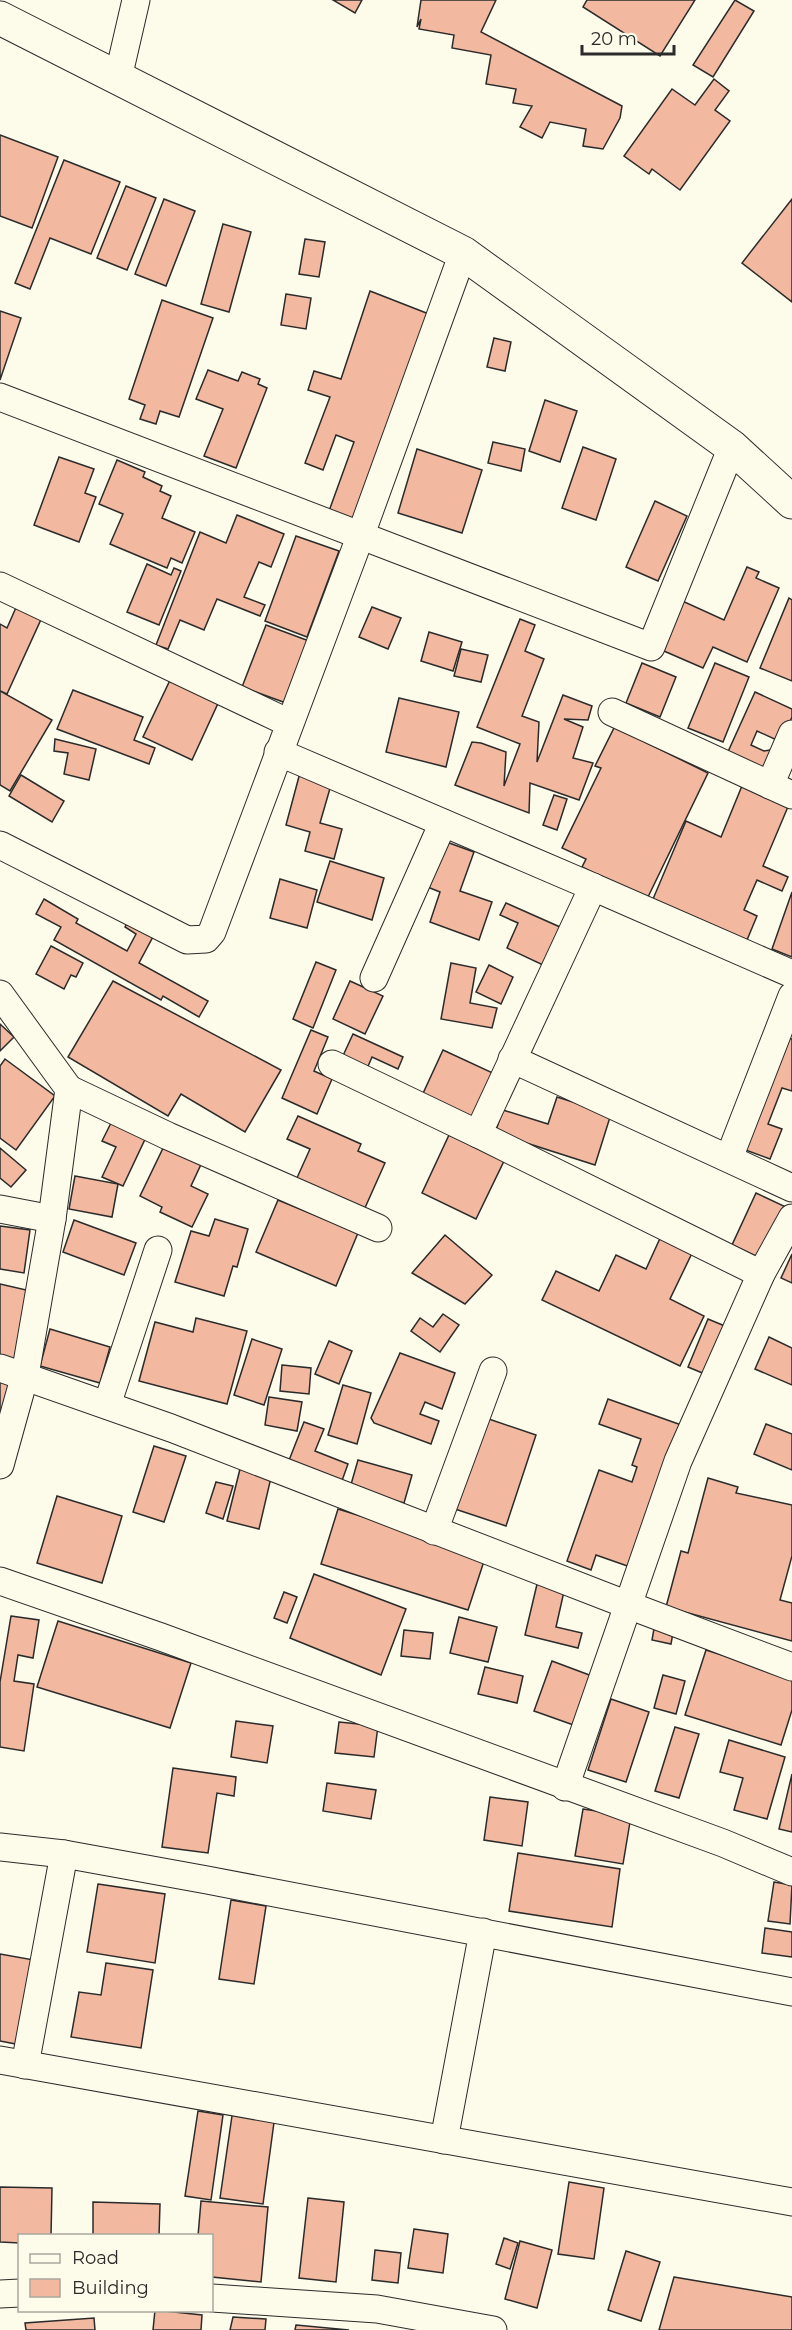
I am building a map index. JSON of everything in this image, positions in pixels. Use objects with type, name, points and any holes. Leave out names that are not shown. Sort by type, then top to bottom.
[{"type":"main road","points":[[0,18],[463,253],[732,447],[792,502]]},
{"type":"street","points":[[118,78],[136,0]]},
{"type":"street","points":[[0,846],[187,940],[206,939],[212,932],[360,537],[463,253]]},
{"type":"street","points":[[0,397],[651,647],[732,447]]},
{"type":"street","points":[[0,586],[289,723]]},
{"type":"street","points":[[612,712],[781,790],[792,734]]},
{"type":"street","points":[[278,752],[792,974]]},
{"type":"street","points":[[374,978],[444,823]]},
{"type":"street","points":[[478,1134],[592,887]]},
{"type":"street","points":[[0,994],[69,1089],[168,1136],[378,1228]]},
{"type":"street","points":[[729,1158],[792,996]]},
{"type":"street","points":[[512,1059],[792,1188]]},
{"type":"street","points":[[332,1064],[761,1275]]},
{"type":"street","points":[[0,1465],[13,1372],[52,1220],[69,1089]]},
{"type":"street","points":[[0,1209],[52,1220]]},
{"type":"street","points":[[565,1787],[678,1461],[761,1275],[792,1218]]},
{"type":"street","points":[[107,1405],[158,1250]]},
{"type":"street","points":[[434,1531],[493,1371]]},
{"type":"street","points":[[13,1372],[107,1405],[792,1667]]},
{"type":"street","points":[[2,1586],[161,1637],[723,1843],[792,1872]]},
{"type":"street","points":[[0,1847],[64,1854],[792,1992]]},
{"type":"street","points":[[64,1854],[12,2062],[792,2202]]},
{"type":"street","points":[[444,2140],[483,1932]]},
{"type":"street","points":[[0,2294],[18,2294]]},
{"type":"street","points":[[213,2298],[377,2309],[493,2330]]},
{"type":"building","points":[[333,0],[362,0],[355,13]]},
{"type":"building","points":[[421,0],[496,0],[481,32],[622,106],[620,118],[603,149],[583,146],[586,129],[550,122],[542,138],[520,127],[532,106],[513,103],[516,89],[486,84],[491,55],[452,48],[454,35],[419,29],[421,19],[417,27]]},
{"type":"building","points":[[587,0],[695,0],[660,56],[583,7]]},
{"type":"building","points":[[735,0],[754,11],[713,77],[693,65]]},
{"type":"building","points":[[714,79],[729,91],[715,110],[730,121],[680,190],[652,169],[649,174],[624,156],[672,89],[695,105]]},
{"type":"building","points":[[0,135],[58,157],[32,228],[0,216]]},
{"type":"building","points":[[64,160],[120,182],[91,254],[50,238],[30,289],[15,283]]},
{"type":"building","points":[[126,186],[156,198],[127,270],[97,258]]},
{"type":"building","points":[[164,199],[195,211],[166,286],[135,274]]},
{"type":"building","points":[[792,199],[792,302],[742,263]]},
{"type":"building","points":[[223,224],[251,232],[229,312],[201,304]]},
{"type":"building","points":[[305,239],[325,242],[319,277],[299,274]]},
{"type":"building","points":[[370,291],[434,316],[357,521],[329,511],[354,442],[336,435],[323,470],[305,463],[330,397],[308,390],[314,371],[341,379]]},
{"type":"building","points":[[286,294],[311,298],[306,329],[281,325]]},
{"type":"building","points":[[162,300],[213,318],[179,417],[160,411],[156,424],[140,419],[145,405],[129,399]]},
{"type":"building","points":[[0,311],[21,318],[0,380]]},
{"type":"building","points":[[494,338],[511,342],[505,371],[487,367]]},
{"type":"building","points":[[208,370],[238,381],[242,372],[260,379],[258,384],[267,388],[236,468],[204,456],[223,409],[196,399]]},
{"type":"building","points":[[545,400],[577,411],[560,462],[529,451]]},
{"type":"building","points":[[493,442],[525,449],[521,471],[488,463]]},
{"type":"building","points":[[583,447],[616,459],[596,520],[562,508]]},
{"type":"building","points":[[417,449],[482,470],[462,533],[398,513]]},
{"type":"building","points":[[59,457],[94,469],[85,493],[96,497],[79,542],[34,525]]},
{"type":"building","points":[[117,460],[145,472],[143,477],[162,486],[160,491],[171,496],[162,518],[195,532],[182,563],[171,558],[167,568],[110,544],[123,514],[99,504]]},
{"type":"building","points":[[655,501],[687,516],[658,581],[626,567]]},
{"type":"building","points":[[237,515],[284,534],[271,567],[259,562],[244,597],[265,605],[260,616],[217,599],[204,630],[180,620],[168,649],[156,645],[200,532],[226,543]]},
{"type":"building","points":[[296,536],[339,551],[307,637],[265,621]]},
{"type":"building","points":[[147,564],[171,575],[174,568],[181,571],[159,625],[127,612]]},
{"type":"building","points":[[747,567],[759,572],[756,578],[779,588],[747,662],[713,647],[703,668],[657,648],[678,599],[724,620]]},
{"type":"building","points":[[789,598],[792,600],[792,681],[760,668]]},
{"type":"building","points":[[18,603],[43,615],[7,694],[0,691],[0,624],[7,628]]},
{"type":"building","points":[[372,607],[401,618],[388,649],[359,637]]},
{"type":"building","points":[[520,619],[535,625],[525,651],[544,659],[522,716],[539,722],[537,762],[563,695],[592,706],[588,720],[564,719],[583,727],[573,758],[593,763],[579,800],[530,783],[529,813],[455,785],[472,742],[506,752],[504,786],[520,744],[477,727]]},
{"type":"building","points":[[266,625],[309,641],[286,703],[242,687]]},
{"type":"building","points":[[429,632],[462,642],[453,671],[421,661]]},
{"type":"building","points":[[461,649],[488,655],[481,682],[454,676]]},
{"type":"building","points":[[642,663],[676,677],[660,717],[626,703]]},
{"type":"building","points":[[715,663],[749,677],[723,742],[688,728]]},
{"type":"building","points":[[172,676],[220,699],[192,760],[143,737]]},
{"type":"building","points":[[73,690],[143,717],[134,740],[155,748],[149,764],[57,729]]},
{"type":"building","points":[[0,691],[52,720],[10,791],[0,785]]},
{"type":"building","points":[[755,692],[792,709],[792,717],[781,742],[757,731],[751,745],[764,751],[777,749],[766,773],[727,754]]},
{"type":"building","points":[[399,698],[459,712],[446,767],[386,752]]},
{"type":"building","points":[[618,720],[645,742],[708,773],[647,899],[582,867],[586,859],[562,848],[601,768],[595,766]]},
{"type":"building","points":[[55,739],[96,749],[89,780],[64,774],[68,753],[54,751]]},
{"type":"building","points":[[301,769],[333,778],[320,823],[342,829],[334,859],[305,851],[310,832],[286,825]]},
{"type":"building","points":[[21,775],[64,801],[52,822],[9,796]]},
{"type":"building","points":[[744,781],[790,802],[763,866],[788,877],[782,891],[757,880],[744,910],[757,916],[747,940],[653,899],[686,821],[721,837]]},
{"type":"building","points":[[554,795],[567,799],[557,830],[543,825]]},
{"type":"building","points":[[441,840],[474,852],[460,891],[492,902],[479,940],[430,922],[440,892],[425,886]]},
{"type":"building","points":[[330,861],[384,878],[372,920],[317,902]]},
{"type":"building","points":[[280,879],[317,890],[307,928],[270,918]]},
{"type":"building","points":[[792,892],[792,957],[772,949]]},
{"type":"building","points":[[44,899],[78,919],[76,923],[127,951],[136,934],[125,927],[129,919],[155,933],[139,963],[208,1001],[199,1017],[163,996],[161,1000],[54,940],[61,927],[36,914]]},
{"type":"building","points":[[506,903],[560,927],[543,965],[507,948],[518,923],[500,915]]},
{"type":"building","points":[[51,946],[83,963],[76,977],[71,975],[64,989],[36,974]]},
{"type":"building","points":[[316,962],[336,970],[313,1028],[293,1019]]},
{"type":"building","points":[[451,963],[476,968],[470,1003],[497,1008],[492,1028],[441,1019]]},
{"type":"building","points":[[489,965],[513,977],[501,1004],[476,992]]},
{"type":"building","points":[[113,981],[281,1070],[245,1132],[181,1094],[168,1116],[68,1057]]},
{"type":"building","points":[[350,981],[383,996],[365,1034],[333,1019]]},
{"type":"building","points":[[0,1024],[14,1037],[0,1051]]},
{"type":"building","points":[[311,1030],[328,1037],[314,1071],[332,1079],[317,1114],[282,1098]]},
{"type":"building","points":[[353,1034],[403,1057],[398,1069],[372,1057],[366,1071],[341,1060]]},
{"type":"building","points":[[785,1037],[792,1039],[792,1091],[782,1088],[768,1124],[782,1129],[770,1159],[743,1149]]},
{"type":"building","points":[[443,1050],[495,1074],[471,1124],[420,1100]]},
{"type":"building","points":[[5,1059],[55,1096],[16,1150],[0,1138],[0,1066]]},
{"type":"building","points":[[557,1097],[611,1114],[595,1165],[495,1133],[503,1110],[548,1124]]},
{"type":"building","points":[[298,1116],[361,1144],[358,1151],[385,1163],[364,1210],[296,1180],[310,1149],[287,1139]]},
{"type":"building","points":[[113,1119],[147,1135],[123,1186],[102,1177],[116,1147],[102,1141]]},
{"type":"building","points":[[449,1135],[504,1161],[476,1219],[422,1193]]},
{"type":"building","points":[[166,1142],[203,1160],[191,1186],[208,1194],[192,1227],[160,1212],[162,1207],[140,1196]]},
{"type":"building","points":[[0,1148],[26,1170],[11,1187],[0,1178]]},
{"type":"building","points":[[75,1176],[118,1184],[112,1217],[69,1209]]},
{"type":"building","points":[[756,1193],[786,1207],[762,1259],[732,1245]]},
{"type":"building","points":[[278,1200],[358,1233],[336,1286],[256,1252]]},
{"type":"building","points":[[215,1219],[248,1229],[237,1267],[233,1266],[224,1296],[175,1282],[191,1231],[209,1236]]},
{"type":"building","points":[[74,1220],[136,1243],[124,1275],[63,1252]]},
{"type":"building","points":[[0,1226],[30,1230],[24,1273],[0,1269]]},
{"type":"building","points":[[662,1234],[694,1249],[670,1299],[704,1316],[680,1366],[542,1300],[556,1271],[599,1291],[616,1255],[646,1269]]},
{"type":"building","points":[[445,1235],[492,1275],[465,1304],[412,1273]]},
{"type":"building","points":[[792,1254],[792,1283],[781,1278]]},
{"type":"building","points":[[0,1284],[35,1292],[18,1367],[0,1362]]},
{"type":"building","points":[[443,1314],[459,1325],[440,1352],[411,1331],[420,1318],[433,1327]]},
{"type":"building","points":[[196,1318],[247,1331],[227,1404],[139,1381],[155,1322],[193,1332]]},
{"type":"building","points":[[708,1319],[732,1329],[712,1377],[688,1367]]},
{"type":"building","points":[[50,1329],[110,1347],[100,1383],[40,1366]]},
{"type":"building","points":[[769,1337],[792,1348],[792,1385],[755,1369]]},
{"type":"building","points":[[252,1339],[282,1349],[264,1405],[234,1395]]},
{"type":"building","points":[[329,1341],[352,1351],[339,1384],[315,1374]]},
{"type":"building","points":[[400,1353],[455,1373],[442,1409],[425,1402],[420,1414],[439,1421],[431,1444],[374,1423],[371,1418]]},
{"type":"building","points":[[282,1365],[311,1368],[309,1394],[280,1391]]},
{"type":"building","points":[[0,1374],[15,1376],[0,1436]]},
{"type":"building","points":[[343,1385],[371,1393],[357,1444],[328,1435]]},
{"type":"building","points":[[269,1397],[302,1402],[297,1431],[265,1425]]},
{"type":"building","points":[[608,1399],[687,1427],[636,1569],[596,1555],[591,1570],[567,1561],[599,1470],[632,1482],[637,1467],[632,1465],[641,1439],[599,1424]]},
{"type":"building","points":[[483,1417],[536,1435],[506,1526],[452,1508]]},
{"type":"building","points":[[304,1422],[324,1429],[315,1451],[348,1464],[339,1489],[286,1468]]},
{"type":"building","points":[[766,1424],[792,1434],[792,1470],[754,1454]]},
{"type":"building","points":[[154,1446],[186,1456],[164,1522],[133,1512]]},
{"type":"building","points":[[358,1460],[412,1475],[404,1503],[350,1488]]},
{"type":"building","points":[[242,1461],[273,1469],[259,1529],[227,1521]]},
{"type":"building","points":[[708,1478],[738,1487],[736,1493],[792,1505],[792,1556],[780,1600],[792,1603],[792,1641],[666,1607],[681,1551],[688,1553]]},
{"type":"building","points":[[216,1482],[233,1486],[223,1519],[206,1513]]},
{"type":"building","points":[[57,1496],[122,1516],[102,1583],[37,1563]]},
{"type":"building","points":[[338,1509],[486,1555],[468,1610],[321,1564]]},
{"type":"building","points":[[314,1574],[406,1609],[381,1675],[290,1638]]},
{"type":"building","points":[[538,1580],[565,1587],[556,1627],[582,1633],[578,1648],[525,1635]]},
{"type":"building","points":[[284,1592],[297,1597],[287,1623],[274,1618]]},
{"type":"building","points":[[11,1616],[39,1620],[33,1658],[18,1655],[14,1681],[34,1684],[24,1751],[0,1747],[0,1682]]},
{"type":"building","points":[[459,1617],[497,1627],[488,1662],[450,1653]]},
{"type":"building","points":[[58,1621],[191,1663],[170,1728],[37,1687]]},
{"type":"building","points":[[655,1623],[674,1627],[671,1644],[652,1640]]},
{"type":"building","points":[[404,1630],[433,1633],[430,1659],[401,1656]]},
{"type":"building","points":[[706,1650],[792,1677],[792,1710],[781,1745],[685,1715]]},
{"type":"building","points":[[552,1661],[600,1679],[582,1728],[534,1711]]},
{"type":"building","points":[[485,1667],[523,1676],[517,1703],[478,1694]]},
{"type":"building","points":[[663,1675],[685,1681],[676,1714],[654,1708]]},
{"type":"building","points":[[611,1699],[649,1712],[626,1782],[588,1770]]},
{"type":"building","points":[[236,1721],[273,1726],[267,1763],[231,1757]]},
{"type":"building","points":[[339,1722],[378,1726],[374,1757],[335,1753]]},
{"type":"building","points":[[675,1727],[699,1734],[679,1798],[655,1791]]},
{"type":"building","points":[[729,1740],[785,1757],[767,1819],[734,1810],[743,1778],[720,1772]]},
{"type":"building","points":[[173,1768],[236,1777],[234,1796],[217,1793],[208,1853],[162,1847]]},
{"type":"building","points":[[792,1774],[792,1832],[779,1829]]},
{"type":"building","points":[[327,1783],[376,1790],[371,1819],[323,1811]]},
{"type":"building","points":[[490,1797],[528,1802],[522,1846],[484,1840]]},
{"type":"building","points":[[583,1809],[631,1816],[623,1864],[575,1856]]},
{"type":"building","points":[[518,1853],[620,1869],[612,1927],[509,1911]]},
{"type":"building","points":[[774,1882],[792,1885],[790,1924],[768,1921]]},
{"type":"building","points":[[98,1884],[165,1894],[155,1963],[87,1952]]},
{"type":"building","points":[[231,1900],[266,1906],[254,1984],[219,1979]]},
{"type":"building","points":[[765,1928],[792,1932],[792,1957],[762,1953]]},
{"type":"building","points":[[0,1954],[34,1960],[21,2045],[0,2041]]},
{"type":"building","points":[[106,1963],[153,1970],[141,2048],[71,2037],[79,1992],[101,1995]]},
{"type":"building","points":[[233,2109],[275,2115],[263,2204],[220,2198]]},
{"type":"building","points":[[198,2111],[223,2115],[211,2200],[185,2196]]},
{"type":"building","points":[[569,2182],[604,2188],[594,2259],[558,2254]]},
{"type":"building","points":[[0,2187],[52,2188],[51,2234],[18,2234],[18,2243],[0,2242]]},
{"type":"building","points":[[308,2198],[344,2202],[336,2282],[299,2278]]},
{"type":"building","points":[[201,2201],[268,2207],[261,2282],[213,2277],[213,2234],[198,2234]]},
{"type":"building","points":[[93,2202],[160,2204],[159,2234],[93,2234]]},
{"type":"building","points":[[414,2229],[448,2234],[443,2273],[408,2268]]},
{"type":"building","points":[[504,2238],[518,2243],[510,2269],[496,2264]]},
{"type":"building","points":[[520,2241],[552,2250],[537,2308],[505,2299]]},
{"type":"building","points":[[375,2250],[401,2253],[398,2283],[372,2280]]},
{"type":"building","points":[[626,2251],[660,2262],[641,2321],[608,2310]]},
{"type":"building","points":[[674,2277],[792,2297],[792,2330],[659,2330]]},
{"type":"building","points":[[155,2312],[202,2315],[201,2330],[153,2330]]},
{"type":"building","points":[[233,2317],[266,2319],[265,2330],[230,2330]]},
{"type":"building","points":[[94,2318],[95,2330],[26,2330],[25,2323]]},
{"type":"building","points":[[296,2325],[349,2330],[295,2330]]}]
